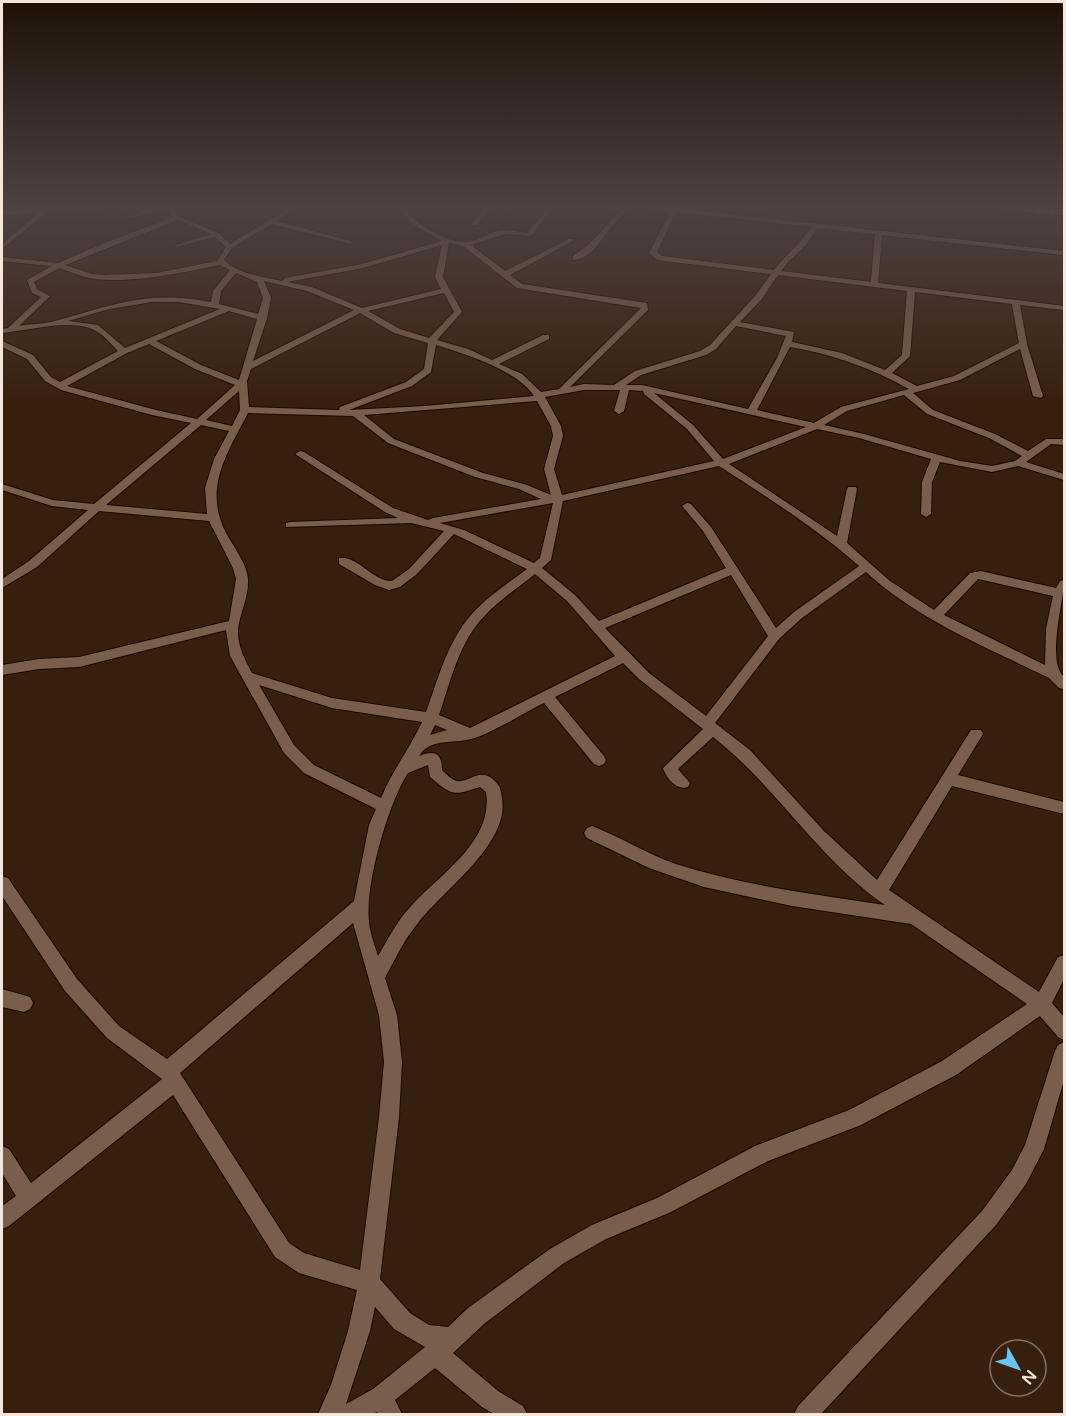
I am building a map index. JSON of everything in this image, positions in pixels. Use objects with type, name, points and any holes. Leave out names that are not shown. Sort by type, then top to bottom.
[{"type":"street","points":[[6,330],[46,296],[35,291],[30,282],[44,273]]},
{"type":"street","points":[[83,273],[103,277],[167,273]]},
{"type":"street","points":[[215,306],[214,299],[218,288],[232,273]]},
{"type":"street","points":[[2,584],[33,564],[98,506],[201,421],[241,383],[263,318],[267,298],[260,281],[242,273]]},
{"type":"street","points":[[279,281],[323,273]]},
{"type":"street","points":[[335,412],[409,384],[423,376],[430,363],[432,342],[436,333],[458,312],[445,290],[439,277],[440,273]]},
{"type":"street","points":[[620,388],[647,369],[703,353],[722,340],[776,273]]},
{"type":"street","points":[[777,273],[1065,308]]},
{"type":"street","points":[[874,285],[875,273]]},
{"type":"street","points":[[506,274],[517,285],[524,287],[645,306],[563,390]]},
{"type":"street","points":[[249,276],[309,289],[361,310],[397,331],[465,351],[494,363],[524,379],[540,396],[556,426],[558,436],[549,469],[559,504],[545,560],[487,606],[470,626],[449,665],[431,718],[419,744],[389,793],[386,807],[377,825],[361,905],[361,928],[388,1015],[393,1062],[388,1128],[369,1282],[359,1331],[342,1386],[330,1414]]},
{"type":"street","points":[[887,373],[906,356],[911,289]]},
{"type":"street","points":[[219,377],[247,368],[361,310],[445,290]]},
{"type":"street","points":[[6,330],[49,324],[120,305],[165,299],[215,306],[263,318]]},
{"type":"street","points":[[1016,302],[1023,344],[1038,396]]},
{"type":"street","points":[[60,386],[124,351],[228,309]]},
{"type":"street","points":[[49,324],[97,328],[124,351]]},
{"type":"street","points":[[736,324],[789,333],[791,336],[751,412]]},
{"type":"street","points":[[494,363],[546,338]]},
{"type":"street","points":[[150,341],[219,377],[241,383]]},
{"type":"street","points":[[2,344],[30,357],[48,379],[60,386],[155,413],[235,429]]},
{"type":"street","points":[[787,344],[837,353],[887,373],[918,390]]},
{"type":"street","points":[[290,525],[423,521],[556,500],[721,464],[814,427],[844,409],[957,378],[1023,344]]},
{"type":"street","points":[[241,383],[245,410],[213,476],[210,488],[213,518],[239,568],[242,579],[234,624],[233,642],[236,656],[289,750],[309,769],[386,807]]},
{"type":"street","points":[[245,410],[355,413],[425,409],[540,396],[584,387],[642,388],[861,436],[959,464],[992,469],[1018,463],[1049,441],[1065,442]]},
{"type":"street","points":[[619,411],[620,388]]},
{"type":"street","points":[[642,388],[690,427],[721,464],[788,506],[841,544],[886,584],[935,616],[1059,680]]},
{"type":"street","points":[[907,393],[930,412],[993,436],[1028,455]]},
{"type":"street","points":[[355,413],[391,441],[479,475],[523,487],[556,500]]},
{"type":"street","points":[[300,454],[389,510],[452,529],[536,568],[571,598],[644,676],[745,754],[819,836],[879,892],[1042,1004],[1065,1031]]},
{"type":"street","points":[[926,514],[927,482],[936,458]]},
{"type":"street","points":[[1018,463],[1065,477]]},
{"type":"street","points":[[2,487],[52,503],[213,518]]},
{"type":"street","points":[[841,544],[852,489]]},
{"type":"street","points":[[687,506],[707,529],[775,636]]},
{"type":"street","points":[[343,561],[386,585],[396,585],[415,569],[452,529]]},
{"type":"street","points":[[683,783],[671,772],[670,768],[710,726],[775,636],[798,615],[865,567]]},
{"type":"street","points":[[597,627],[733,570]]},
{"type":"street","points":[[935,616],[974,576],[981,575],[1062,589],[1059,626],[1049,664],[1059,680]]},
{"type":"street","points":[[2,670],[39,664],[79,662],[234,624]]},
{"type":"street","points":[[419,744],[444,736],[470,734],[624,657]]},
{"type":"street","points":[[247,676],[332,703],[431,718],[470,734]]},
{"type":"street","points":[[546,696],[599,760]]},
{"type":"street","points":[[879,892],[976,734]]},
{"type":"street","points":[[376,978],[416,912],[486,837],[496,802],[493,789],[482,780],[474,780],[461,788],[451,786],[435,773],[435,761],[432,757],[404,768]]},
{"type":"street","points":[[949,779],[1065,808]]},
{"type":"street","points":[[592,833],[674,870],[699,877],[774,894],[914,917]]},
{"type":"street","points":[[2,883],[41,938],[57,966],[113,1032],[171,1076],[282,1250],[299,1262],[369,1282],[402,1321],[443,1346],[490,1399],[515,1414]]},
{"type":"street","points":[[2,1219],[106,1138],[171,1076],[361,905]]},
{"type":"street","points":[[351,1414],[385,1406],[443,1346],[476,1316],[557,1256],[599,1232],[664,1205],[762,1153],[854,1118],[949,1068],[1042,1004],[1065,963]]},
{"type":"street","points":[[2,998],[24,1003]]},
{"type":"street","points":[[806,1414],[989,1218],[1019,1177],[1034,1149],[1065,1051]]},
{"type":"street","points":[[2,1156],[29,1198]]}]
